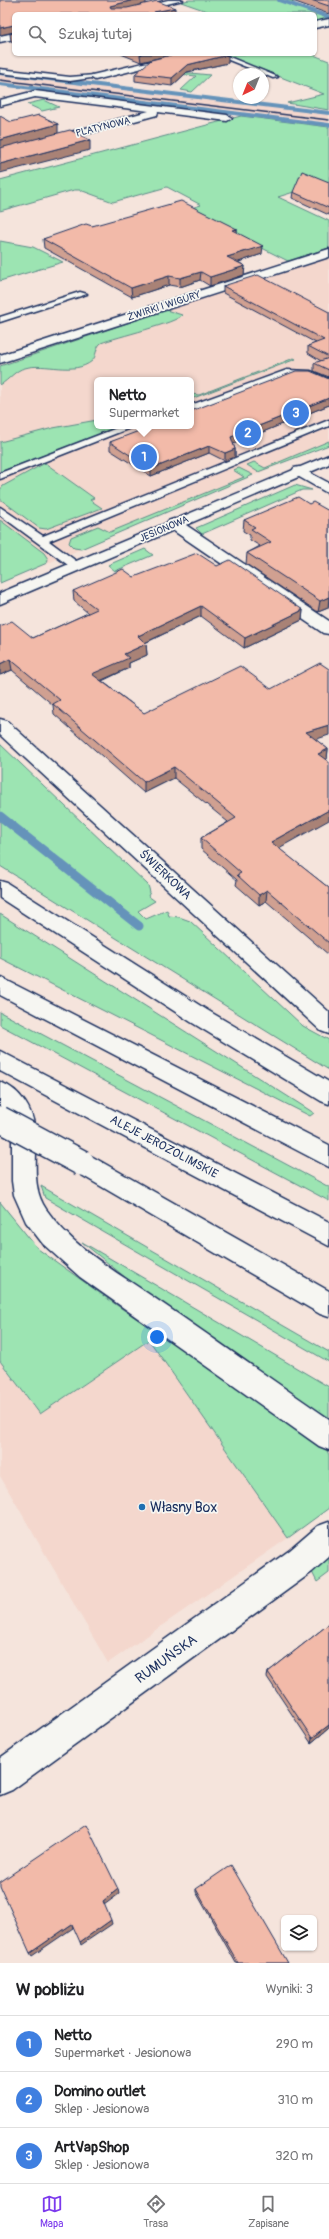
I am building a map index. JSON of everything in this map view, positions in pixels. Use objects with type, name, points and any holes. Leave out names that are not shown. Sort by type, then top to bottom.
[{"type":"main road","points":[[124,12],[179,0]]},
{"type":"main road","points":[[317,25],[329,22]]},
{"type":"main road","points":[[0,39],[12,36]]},
{"type":"main road","points":[[95,77],[185,56]]},
{"type":"main road","points":[[0,103],[35,94],[227,118]]},
{"type":"main road","name":"PLATYNOWA","points":[[0,154],[143,117],[158,110]]},
{"type":"main road","name":"ŻWIRKI I WIGURY","points":[[0,359],[329,253]]},
{"type":"main road","name":"JESIONOWA","points":[[0,599],[329,459]]},
{"type":"main road","points":[[299,471],[329,489]]},
{"type":"main road","points":[[174,524],[329,629]]},
{"type":"main road","name":"ŚWIERKOWA","points":[[0,725],[329,1025]]},
{"type":"main road","points":[[0,888],[200,1016],[329,1094]]},
{"type":"main road","points":[[0,985],[329,1157]]},
{"type":"main road","name":"ALEJE JEROZOLIMSKIE","points":[[0,1060],[329,1235]]},
{"type":"main road","points":[[0,1092],[13,1103],[24,1124],[26,1134],[24,1184],[26,1196],[35,1213],[50,1233],[79,1259],[110,1282],[329,1436]]},
{"type":"main road","points":[[0,1120],[82,1163],[329,1305]]},
{"type":"main road","name":"RUMUŃSKA","points":[[0,1778],[301,1561],[329,1537]]},
{"type":"lane","points":[[222,56],[275,77]]},
{"type":"lane","points":[[0,71],[70,79],[95,77]]},
{"type":"lane","points":[[0,320],[83,294]]},
{"type":"lane","points":[[194,407],[287,373],[311,374],[329,382]]},
{"type":"lane","points":[[42,540],[329,423]]},
{"type":"lane","points":[[0,476],[122,429]]},
{"type":"lane","points":[[81,455],[140,432]]},
{"type":"lane","points":[[0,510],[76,566]]},
{"type":"shaded area","points":[[0,75],[233,103],[233,104],[245,104],[329,114],[329,123],[0,82]]},
{"type":"shaded area","points":[[329,256],[329,443],[32,570],[0,545],[0,365]]},
{"type":"shaded area","name":"Własny Box","points":[[149,1340],[288,1538],[108,1663],[0,1476],[0,1361],[40,1414]]},
{"type":"green space","points":[[189,0],[301,0],[290,3],[317,12],[209,12],[181,2]]},
{"type":"green space","points":[[317,12],[329,16],[329,20],[317,23]]},
{"type":"green space","points":[[227,56],[316,56],[329,61],[329,110],[287,103],[324,94],[269,72],[269,68],[258,68]]},
{"type":"green space","points":[[151,69],[210,75],[192,92],[181,90],[196,76],[144,70]]},
{"type":"green space","points":[[44,100],[59,107],[42,111],[27,104]]},
{"type":"green space","points":[[241,116],[329,127],[329,181],[278,197],[329,221],[329,248],[288,261],[204,219],[129,227],[201,205],[167,187],[113,202],[80,190],[74,190],[0,211],[0,180]]},
{"type":"green space","points":[[0,241],[33,247],[63,262],[0,281]]},
{"type":"green space","points":[[166,310],[182,315],[158,326],[101,343],[94,359],[85,365],[77,368],[41,366],[25,368],[18,371],[0,385],[0,366]]},
{"type":"green space","points":[[294,358],[296,359],[194,398],[194,394],[199,395]]},
{"type":"green space","points":[[94,421],[94,429],[113,429],[0,472],[0,442],[53,428]]},
{"type":"green space","points":[[329,441],[329,445],[258,472],[247,465],[254,462],[265,468]]},
{"type":"green space","points":[[45,463],[94,498],[90,500],[102,508],[46,529],[39,528],[0,499],[0,490],[3,486]]},
{"type":"green space","points":[[239,468],[253,475],[81,549],[74,548],[69,543],[71,537],[98,526],[110,532],[244,477],[233,470]]},
{"type":"green space","points":[[295,485],[312,490],[302,490],[202,534],[196,528]]},
{"type":"green space","points":[[0,520],[44,553],[48,559],[47,563],[0,583]]},
{"type":"green space","points":[[145,549],[153,555],[115,571],[108,565]]},
{"type":"green space","points":[[0,744],[148,885],[150,892],[148,896],[155,901],[138,911],[146,919],[167,910],[169,916],[179,917],[190,921],[303,1026],[329,1040],[329,1070],[0,866]]},
{"type":"green space","points":[[0,914],[314,1113],[310,1116],[0,958]]},
{"type":"green space","points":[[0,1012],[329,1187],[329,1201],[0,1025]]},
{"type":"green space","points":[[41,1186],[329,1352],[329,1362],[45,1198]]},
{"type":"green space","points":[[0,1202],[38,1249],[118,1306],[325,1446],[329,1455],[329,1508],[288,1538],[149,1340],[40,1414],[0,1361]]},
{"type":"green space","points":[[82,1242],[329,1387],[329,1423],[153,1300]]},
{"type":"green space","points":[[329,1556],[329,1573],[317,1582],[311,1570]]},
{"type":"building","points":[[0,0],[134,0],[110,6],[111,8],[127,8],[157,1],[175,8],[154,12],[12,12],[12,25],[0,28]]},
{"type":"building","points":[[311,0],[329,0],[329,6]]},
{"type":"building","points":[[167,56],[224,56],[187,65],[172,78],[135,74],[151,60]]},
{"type":"building","points":[[39,115],[58,124],[0,140],[0,116],[11,122]]},
{"type":"building","points":[[70,130],[90,140],[0,164],[0,148]]},
{"type":"building","points":[[302,171],[329,182],[329,208],[293,192]]},
{"type":"building","points":[[181,201],[237,229],[232,230],[263,246],[227,257],[245,266],[210,277],[201,272],[180,278],[169,276],[131,288],[43,239],[86,224],[92,226]]},
{"type":"building","points":[[258,275],[329,312],[329,357],[308,346],[324,340],[223,286]]},
{"type":"building","points":[[329,358],[329,370],[314,363]]},
{"type":"building","points":[[296,371],[310,371],[329,379],[329,398],[231,437],[235,449],[225,453],[209,446],[151,469],[110,442],[144,429],[194,429],[194,410]]},
{"type":"building","points":[[298,497],[309,504],[313,502],[329,511],[329,597],[320,601],[247,553],[271,542],[251,529],[255,527],[244,520]]},
{"type":"building","points":[[197,553],[217,566],[230,560],[303,610],[245,638],[201,606],[138,636],[146,644],[124,654],[129,658],[92,674],[144,713],[240,666],[271,689],[320,663],[329,669],[329,725],[306,732],[328,749],[318,754],[329,762],[329,810],[271,842],[329,888],[329,943],[267,890],[259,895],[237,875],[241,873],[201,838],[236,818],[174,767],[144,782],[53,704],[60,700],[10,659],[0,664],[0,626],[12,621],[33,638],[97,609],[73,591],[123,569],[134,577]]},
{"type":"building","points":[[329,1624],[329,1725],[312,1738],[268,1672]]},
{"type":"building","points":[[86,1824],[118,1889],[103,1901],[111,1920],[80,1942],[72,1924],[30,1953],[0,1886],[0,1882]]},
{"type":"building","points":[[231,1865],[288,1963],[238,1963],[196,1889]]},
{"type":"waterway","points":[[279,0],[314,12]]},
{"type":"waterway","points":[[317,13],[329,17]]},
{"type":"waterway","points":[[0,73],[329,113]]},
{"type":"waterway","points":[[0,84],[329,125]]},
{"type":"waterway","points":[[0,816],[139,926]]},
{"type":"railway","points":[[0,80],[329,120]]},
{"type":"place","name":"ArtVapShop","points":[[296,413]]},
{"type":"place","name":"Domino outlet","points":[[248,433]]},
{"type":"place","name":"Netto","points":[[144,457]]},
{"type":"place","name":"Własny Box","points":[[142,1507]]}]
